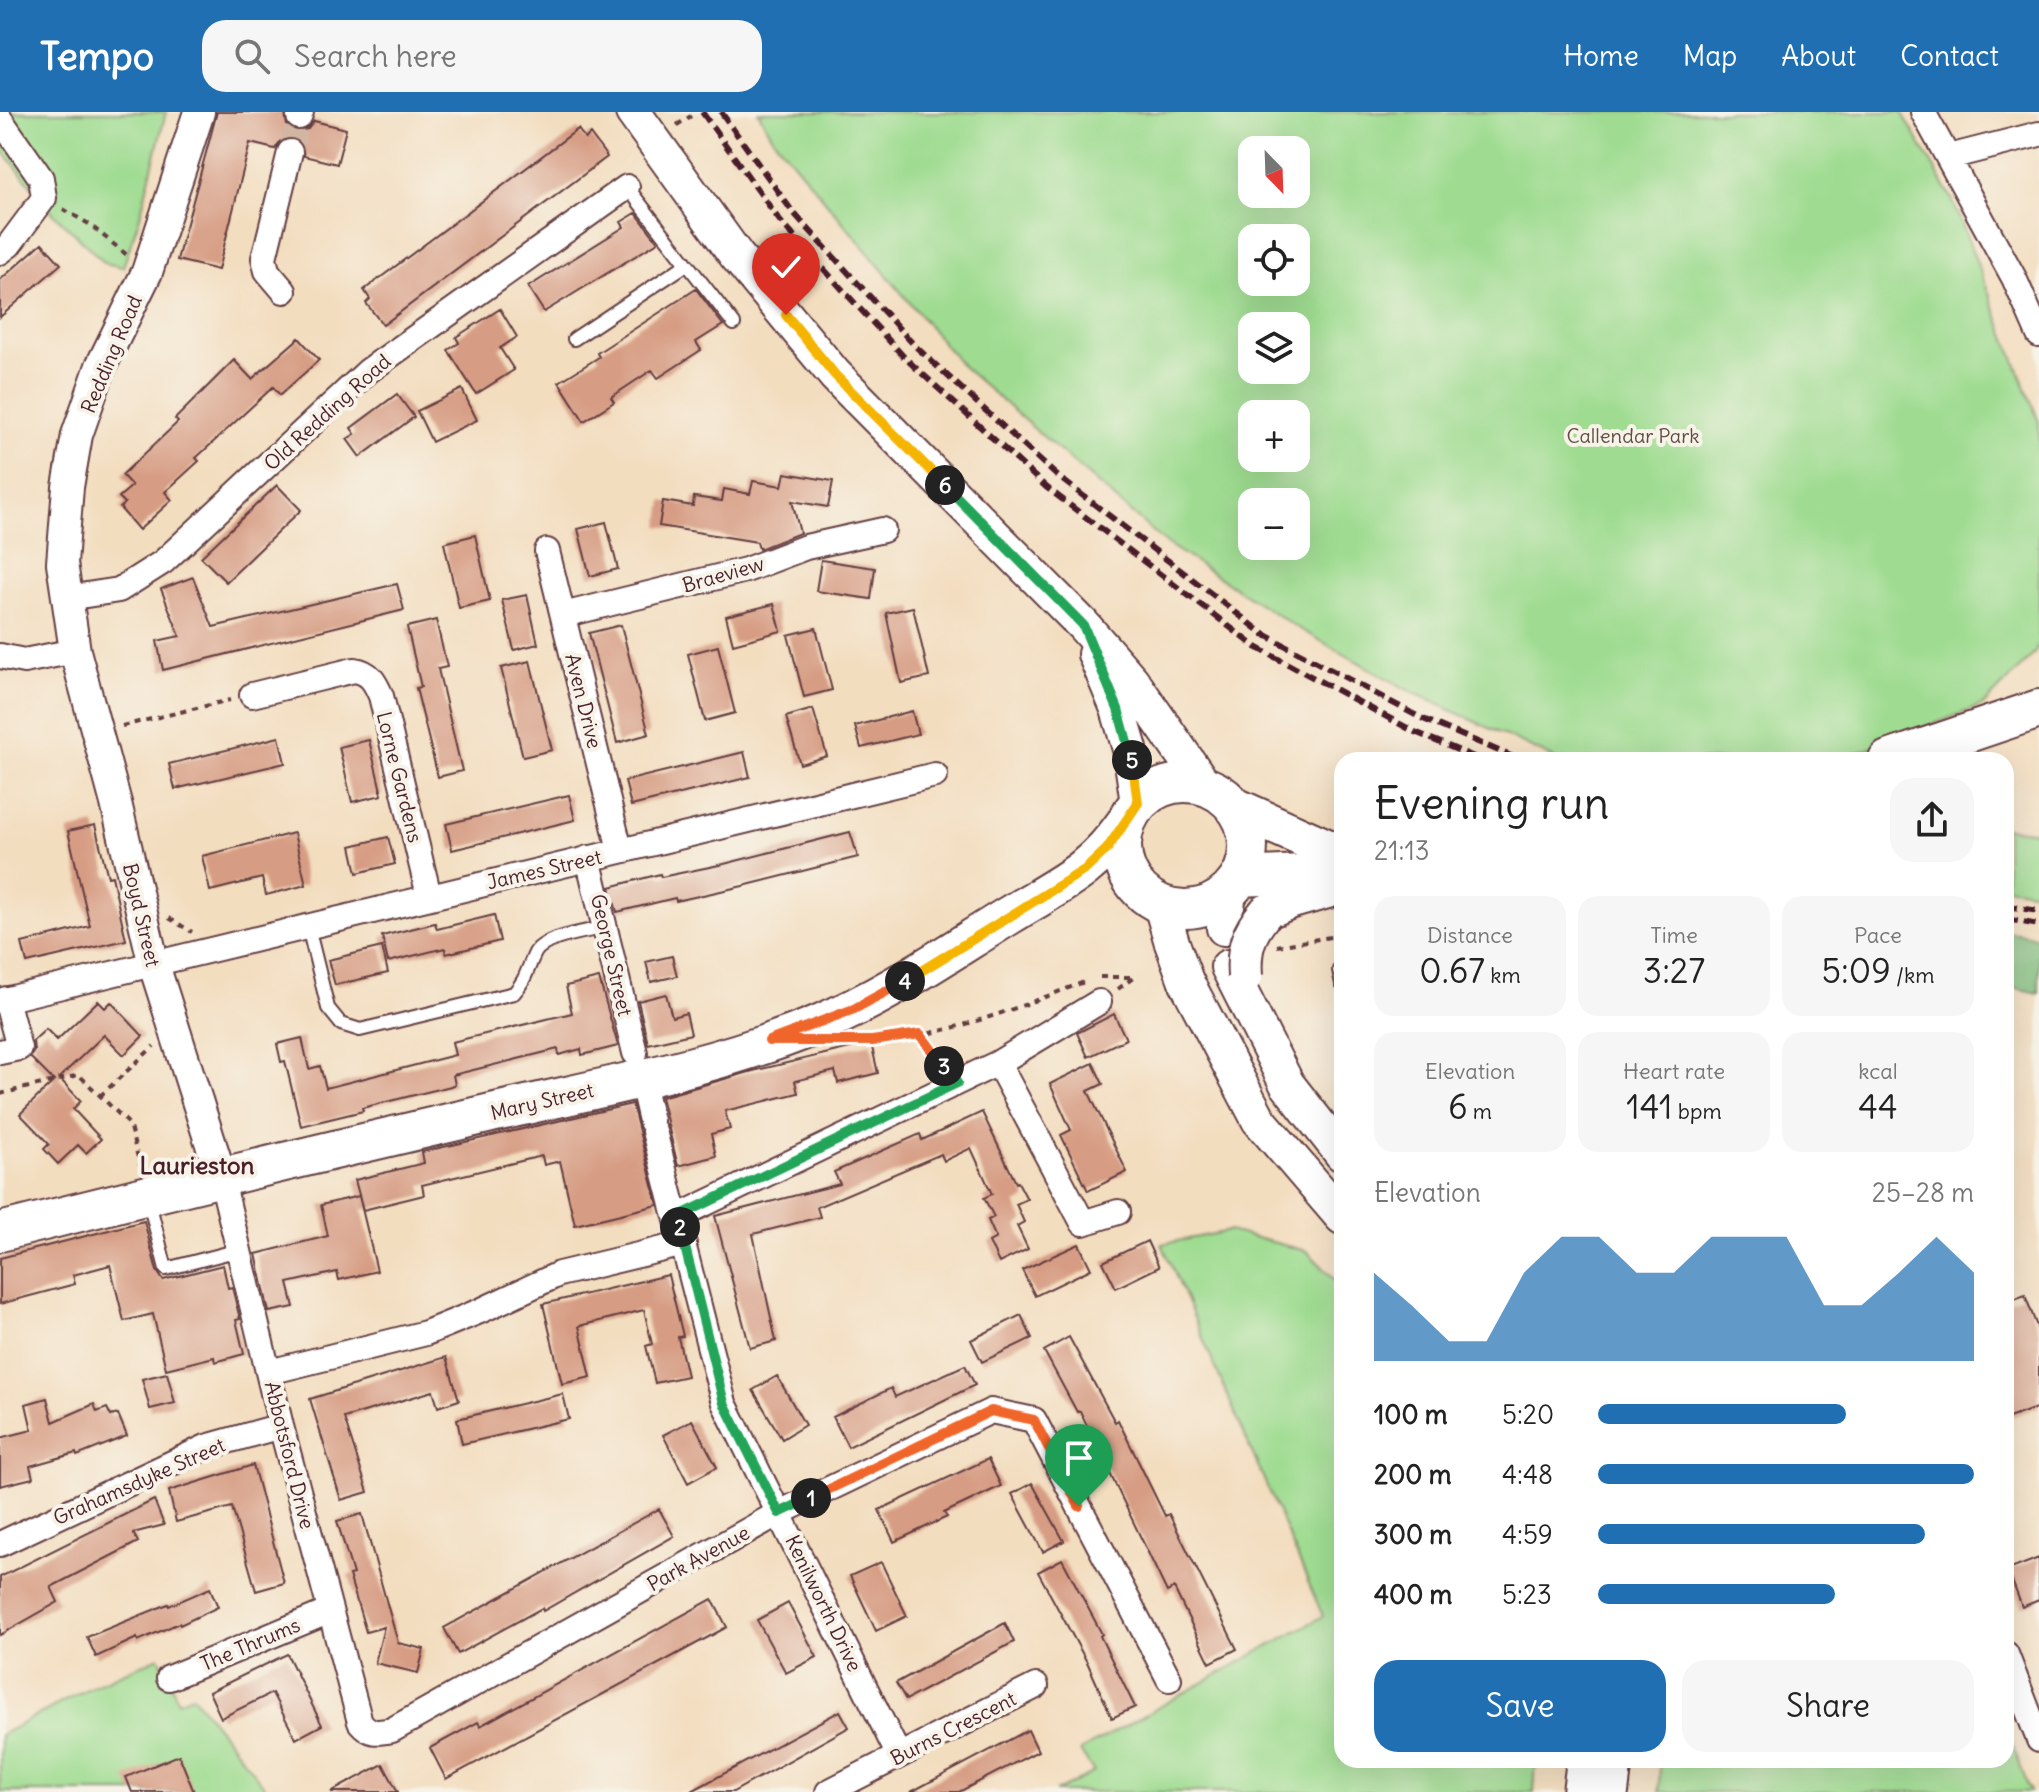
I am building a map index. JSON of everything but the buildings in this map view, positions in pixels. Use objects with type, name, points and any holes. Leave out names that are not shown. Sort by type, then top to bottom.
[{"type":"main road","points":[[633,112],[736,255],[835,375],[1083,625],[1132,681],[1174,746],[1204,785]]},
{"type":"main road","points":[[1083,625],[1118,709],[1130,749],[1132,813],[1122,841],[1122,856],[1128,874],[1150,898],[1186,981],[1259,1120],[1334,1208]]},
{"type":"main road","points":[[1984,728],[2039,685]]},
{"type":"main road","points":[[1912,752],[2039,709]]},
{"type":"main road","points":[[1132,813],[1155,790],[1188,782],[1204,785],[1222,794],[1237,808],[1245,823],[1249,843],[1247,864],[1231,899],[1237,972],[1271,1057],[1287,1084],[1334,1144]]},
{"type":"main road","points":[[1237,808],[1334,851]]},
{"type":"main road","name":"Mary Street","points":[[0,1232],[638,1065],[769,1041],[854,1009],[1054,890],[1097,859],[1132,813]]},
{"type":"main road","points":[[1150,898],[1181,910],[1197,909],[1334,874]]},
{"type":"main road","name":"Mary Street","points":[[1054,890],[1117,884],[1150,898]]},
{"type":"main road","points":[[1237,972],[1252,928],[1266,912],[1334,890]]},
{"type":"main road","points":[[1580,1792],[1583,1768]]},
{"type":"main road","points":[[1611,1792],[1614,1768]]},
{"type":"street","name":"Redding Road","points":[[75,651],[62,563],[68,487],[77,435],[101,366],[147,272],[199,112]]},
{"type":"street","points":[[1923,112],[2014,278],[2039,335]]},
{"type":"street","points":[[0,119],[41,178],[44,198],[9,245],[0,252]]},
{"type":"street","points":[[1949,157],[2039,134]]},
{"type":"street","points":[[284,291],[267,271],[264,258],[290,152]]},
{"type":"street","name":"Old Redding Road","points":[[67,598],[119,590],[163,562],[368,371],[627,187]]},
{"type":"street","name":"Braeview","points":[[563,615],[746,570],[806,547],[883,530]]},
{"type":"street","name":"Aven Drive","points":[[547,551],[620,850]]},
{"type":"street","points":[[0,656],[24,661],[75,651]]},
{"type":"street","name":"Boyd Street","points":[[75,651],[116,803],[154,965],[221,1176]]},
{"type":"street","name":"Lorne Gardens","points":[[252,695],[354,670],[364,671],[375,682],[429,896]]},
{"type":"street","name":"James Street","points":[[3,1000],[935,775]]},
{"type":"street","name":"George Street","points":[[588,858],[638,1065]]},
{"type":"street","points":[[0,1052],[19,1048],[3,1000]]},
{"type":"street","points":[[677,1217],[998,1063],[1099,1002]]},
{"type":"street","points":[[998,1063],[1083,1223],[1118,1212]]},
{"type":"street","name":"Kenilworth Drive","points":[[638,1065],[724,1403],[898,1754]]},
{"type":"street","name":"Abbotsford Drive","points":[[221,1176],[281,1426],[360,1722],[367,1731]]},
{"type":"street","points":[[269,1372],[426,1333],[559,1274],[684,1244]]},
{"type":"street","name":"Park Avenue","points":[[367,1731],[378,1733],[392,1730],[779,1513],[991,1411],[1034,1420],[1169,1679]]},
{"type":"street","name":"Grahamsdyke Street","points":[[0,1541],[206,1447],[281,1426]]},
{"type":"street","name":"The Thrums","points":[[169,1678],[330,1611]]},
{"type":"street","points":[[2014,1675],[2039,1740]]},
{"type":"street","name":"Burns Crescent","points":[[828,1792],[1036,1686]]},
{"type":"lane","points":[[627,187],[734,324]]},
{"type":"lane","points":[[574,339],[687,264]]},
{"type":"lane","points":[[308,927],[328,1008],[341,1024],[360,1030],[514,993],[526,980],[536,951],[544,943],[605,927]]},
{"type":"lane","points":[[147,1195],[166,1269],[239,1250]]},
{"type":"path","points":[[44,198],[89,224],[147,272]]},
{"type":"path","points":[[96,732],[252,695]]},
{"type":"path","points":[[139,901],[220,947]]},
{"type":"path","points":[[1267,948],[1334,936]]},
{"type":"path","points":[[857,1041],[920,1034],[988,1019],[1094,978],[1134,977]]},
{"type":"path","points":[[100,1096],[173,1028]]},
{"type":"path","points":[[920,1034],[957,1083]]},
{"type":"path","points":[[0,1094],[79,1075],[129,1124],[147,1195]]},
{"type":"green space","points":[[0,112],[166,112],[140,216],[123,267],[105,263],[54,214],[0,147]]},
{"type":"green space","name":"Callendar Park","points":[[758,112],[1902,112],[1952,199],[2039,422],[2039,642],[2034,654],[1984,705],[1859,752],[1540,752],[1406,689],[1291,624],[1166,543],[963,367],[774,139]]},
{"type":"green space","points":[[2014,829],[2039,832],[2039,892],[2014,888]]},
{"type":"green space","points":[[2014,932],[2039,937],[2039,993],[2014,988]]},
{"type":"green space","points":[[1229,1231],[1307,1251],[1334,1279],[1334,1768],[1536,1768],[1534,1792],[1055,1792],[1094,1772],[1080,1751],[1323,1616],[1162,1244]]},
{"type":"green space","points":[[159,1657],[178,1701],[192,1695],[269,1792],[0,1792],[0,1735],[95,1685]]},
{"type":"green space","points":[[2014,1749],[2030,1792],[1659,1792],[1660,1768],[2014,1768]]},
{"type":"tunnel","points":[[290,152],[299,117]]},
{"type":"railway","points":[[702,112],[780,221],[904,357],[1046,487],[1256,647],[1415,732],[1462,752]]},
{"type":"railway","points":[[721,112],[792,211],[915,346],[1056,475],[1264,634],[1421,718],[1501,752]]},
{"type":"railway","points":[[2014,907],[2039,911]]},
{"type":"railway","points":[[2014,920],[2039,925]]},
{"type":"district","name":"Laurieston","points":[[197,1165]]},
{"type":"route","points":[[786,315],[835,375],[1083,625],[1118,709],[1130,749],[1138,803],[1107,849],[1086,869],[1054,890],[854,1009],[769,1041],[872,1041],[920,1034],[957,1083],[677,1217],[724,1403],[779,1513],[991,1411],[1034,1420],[1079,1506]]}]
